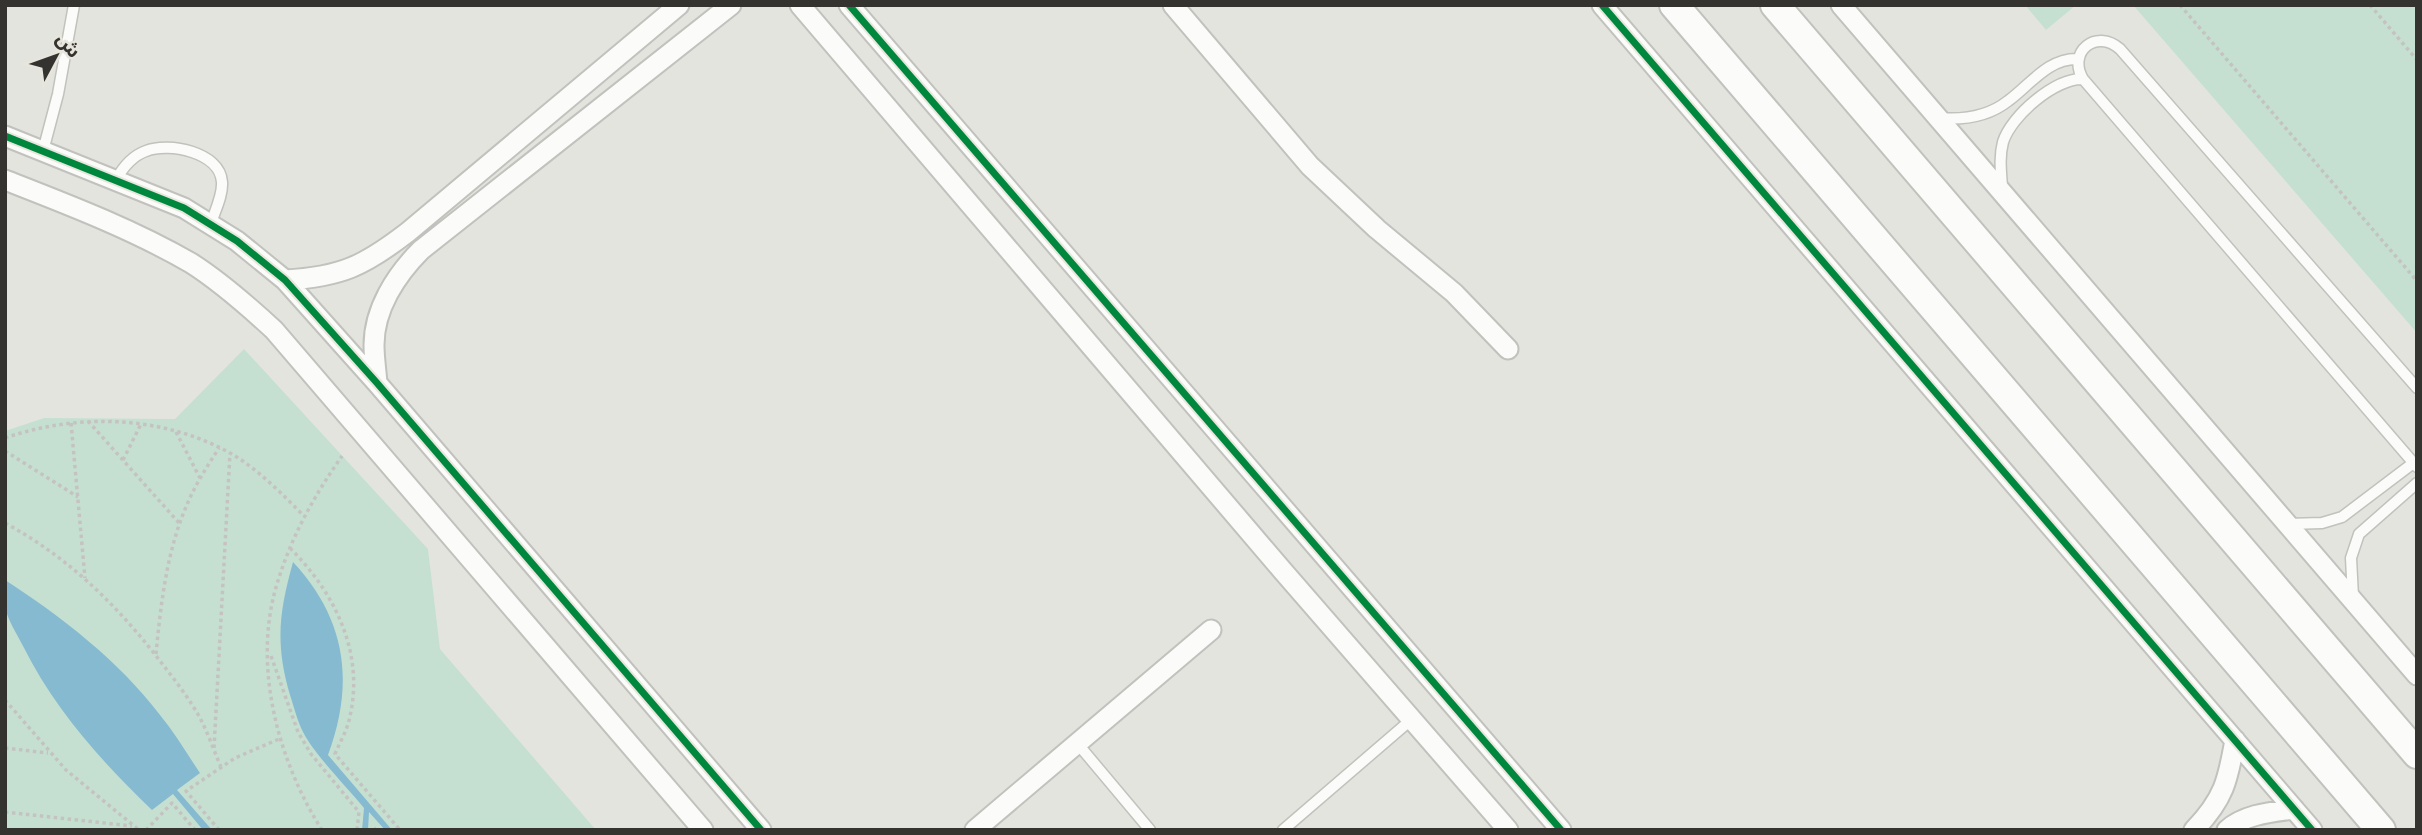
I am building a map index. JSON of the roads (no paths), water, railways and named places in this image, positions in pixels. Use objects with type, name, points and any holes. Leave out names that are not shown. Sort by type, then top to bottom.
[{"type":"main road","points":[[1674,5],[2381,830]]},
{"type":"main road","points":[[1775,5],[2417,754]]},
{"type":"street","points":[[285,280],[338,274],[376,257],[678,5]]},
{"type":"street","points":[[377,383],[374,343],[378,321],[394,281],[406,264],[431,241],[731,5]]},
{"type":"street","points":[[800,5],[1508,830]]},
{"type":"street","points":[[849,5],[1561,830]]},
{"type":"street","points":[[1174,5],[1310,166],[1377,229],[1454,293],[1508,349]]},
{"type":"street","points":[[1602,5],[2312,830]]},
{"type":"street","points":[[1841,5],[2417,675]]},
{"type":"street","points":[[5,136],[184,208],[211,223],[285,280],[377,383],[761,830]]},
{"type":"street","points":[[5,180],[84,211],[146,239],[192,264],[235,295],[274,330],[703,830]]},
{"type":"street","points":[[975,830],[1211,630]]},
{"type":"street","points":[[2194,830],[2222,796],[2235,740]]},
{"type":"street","points":[[2227,830],[2262,814],[2294,809]]},
{"type":"lane","points":[[43,151],[58,94],[74,5]]},
{"type":"lane","points":[[2288,524],[2322,523],[2342,517],[2414,466],[2083,79],[2078,67],[2081,52],[2093,42],[2108,41],[2120,49],[2417,388]]},
{"type":"lane","points":[[1937,117],[1963,118],[1988,112],[2008,101],[2052,65],[2078,59]]},
{"type":"lane","points":[[2003,194],[2001,152],[2013,122],[2053,87],[2066,81],[2083,79]]},
{"type":"lane","points":[[116,180],[128,162],[146,151],[167,148],[202,155],[214,163],[222,181],[211,223]]},
{"type":"lane","points":[[2354,601],[2351,558],[2359,534],[2417,483]]},
{"type":"lane","points":[[1283,830],[1412,719]]},
{"type":"lane","points":[[1077,743],[1150,830]]},
{"type":"water","points":[[293,562],[325,606],[340,652],[343,677],[341,702],[328,755],[392,830],[385,830],[369,812],[368,830],[362,830],[364,808],[315,750],[299,723],[285,676],[281,644],[282,613]]},
{"type":"water","points":[[5,580],[89,641],[144,695],[171,729],[200,773],[177,790],[212,830],[203,830],[173,794],[152,810],[80,734],[49,692],[10,622],[5,607]]}]
